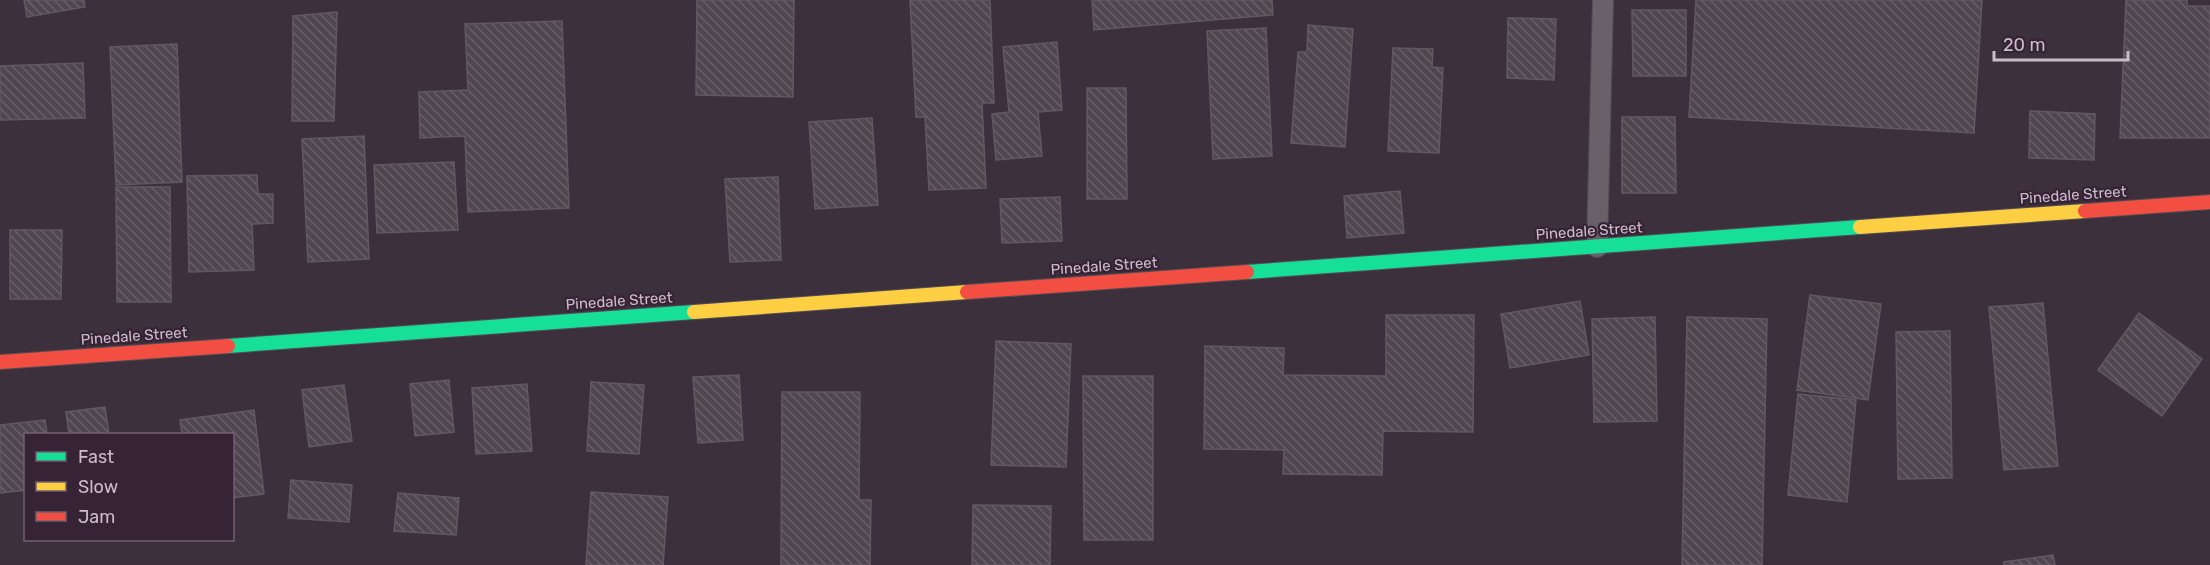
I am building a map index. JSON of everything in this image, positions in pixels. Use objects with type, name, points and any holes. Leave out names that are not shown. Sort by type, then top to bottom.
[{"type":"street","name":"Pinedale Street","points":[[0,363],[2210,202]]},
{"type":"lane","points":[[1596,247],[1603,0]]},
{"type":"building","points":[[24,0],[84,0],[85,7],[27,17]]},
{"type":"building","points":[[697,0],[794,0],[793,97],[696,95]]},
{"type":"building","points":[[910,0],[990,0],[994,103],[982,103],[986,188],[929,190],[925,117],[916,117]]},
{"type":"building","points":[[1092,0],[1272,0],[1273,15],[1094,30]]},
{"type":"building","points":[[1696,0],[1982,0],[1974,133],[1689,117]]},
{"type":"building","points":[[2126,0],[2187,0],[2187,6],[2210,6],[2210,138],[2120,138]]},
{"type":"building","points":[[1632,10],[1686,10],[1686,76],[1633,76]]},
{"type":"building","points":[[337,12],[334,121],[292,121],[293,16]]},
{"type":"building","points":[[1508,18],[1556,19],[1554,80],[1507,78]]},
{"type":"building","points":[[562,21],[569,208],[468,212],[465,136],[420,138],[419,92],[468,90],[465,24]]},
{"type":"building","points":[[1308,25],[1353,29],[1345,147],[1291,143],[1298,52],[1307,52]]},
{"type":"building","points":[[1266,28],[1272,156],[1213,159],[1207,31]]},
{"type":"building","points":[[1057,42],[1062,110],[1038,112],[1042,156],[996,160],[992,114],[1009,112],[1003,47]]},
{"type":"building","points":[[177,44],[182,182],[116,185],[110,47]]},
{"type":"building","points":[[1393,48],[1433,49],[1432,67],[1443,68],[1439,153],[1388,151]]},
{"type":"building","points":[[83,63],[85,118],[0,120],[0,66]]},
{"type":"building","points":[[1087,88],[1126,88],[1127,199],[1087,199]]},
{"type":"building","points":[[2030,111],[2095,114],[2094,160],[2029,158]]},
{"type":"building","points":[[1622,117],[1675,117],[1676,193],[1622,193]]},
{"type":"building","points":[[872,118],[878,205],[815,209],[809,122]]},
{"type":"building","points":[[364,136],[369,259],[308,262],[302,139]]},
{"type":"building","points":[[454,162],[458,230],[377,233],[374,165]]},
{"type":"building","points":[[257,175],[258,194],[273,194],[273,223],[252,224],[254,270],[189,272],[187,176]]},
{"type":"building","points":[[778,177],[781,260],[730,262],[725,179]]},
{"type":"building","points":[[116,187],[170,187],[171,302],[117,302]]},
{"type":"building","points":[[1400,191],[1404,233],[1347,238],[1344,196]]},
{"type":"building","points":[[1060,197],[1062,241],[1002,243],[1000,199]]},
{"type":"building","points":[[10,230],[62,230],[61,299],[10,299]]},
{"type":"building","points":[[1810,295],[1881,304],[1868,400],[1797,390]]},
{"type":"building","points":[[1580,301],[1589,355],[1510,368],[1501,314]]},
{"type":"building","points":[[2043,303],[2058,466],[2004,470],[1989,307]]},
{"type":"building","points":[[2139,313],[2202,359],[2162,416],[2098,370]]},
{"type":"building","points":[[1386,315],[1474,315],[1473,432],[1383,431],[1382,475],[1283,474],[1284,450],[1204,449],[1205,346],[1284,348],[1283,375],[1386,376]]},
{"type":"building","points":[[1655,317],[1657,421],[1594,422],[1592,319]]},
{"type":"building","points":[[1687,317],[1767,319],[1762,565],[1682,565]]},
{"type":"building","points":[[1950,331],[1952,478],[1898,479],[1896,332]]},
{"type":"building","points":[[996,341],[1071,344],[1066,467],[991,465]]},
{"type":"building","points":[[739,375],[743,440],[698,443],[693,377]]},
{"type":"building","points":[[1083,376],[1153,376],[1153,540],[1084,540]]},
{"type":"building","points":[[449,380],[454,432],[415,436],[410,384]]},
{"type":"building","points":[[591,382],[644,385],[639,454],[587,451]]},
{"type":"building","points":[[527,384],[532,451],[476,454],[472,388]]},
{"type":"building","points":[[344,385],[352,441],[309,447],[302,390]]},
{"type":"building","points":[[782,392],[860,392],[859,500],[871,500],[870,565],[781,565]]},
{"type":"building","points":[[1798,394],[1856,400],[1847,502],[1788,495]]},
{"type":"building","points":[[105,407],[109,433],[69,433],[66,412]]},
{"type":"building","points":[[254,410],[264,494],[234,498],[234,433],[182,433],[180,420]]},
{"type":"building","points":[[45,420],[47,433],[24,433],[24,490],[0,493],[0,425]]},
{"type":"building","points":[[291,480],[352,485],[349,522],[288,518]]},
{"type":"building","points":[[591,492],[668,497],[663,565],[586,565]]},
{"type":"building","points":[[398,493],[459,498],[456,535],[394,531]]},
{"type":"building","points":[[973,505],[1051,506],[1050,565],[972,565]]},
{"type":"building","points":[[2053,555],[2055,565],[2004,565],[2004,562]]},
{"type":"traffic: fast","points":[[1247,272],[1860,227]]},
{"type":"traffic: fast","points":[[228,346],[694,312]]},
{"type":"traffic: slow","points":[[1860,227],[2085,211]]},
{"type":"traffic: slow","points":[[694,312],[967,292]]},
{"type":"traffic: jam","points":[[2085,211],[2210,202]]},
{"type":"traffic: jam","points":[[967,292],[1247,272]]},
{"type":"traffic: jam","points":[[0,362],[228,346]]}]
